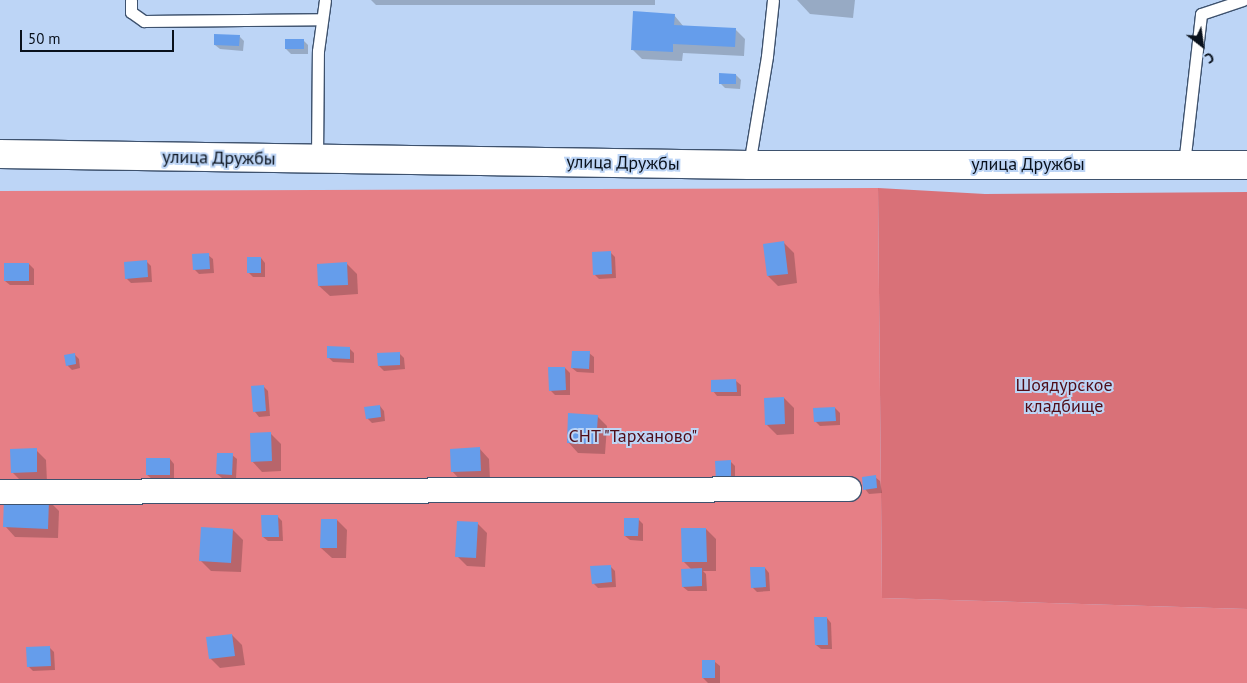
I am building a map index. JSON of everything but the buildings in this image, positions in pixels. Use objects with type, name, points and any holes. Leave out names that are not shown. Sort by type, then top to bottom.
[{"type":"main road","name":"улица Дружбы","points":[[0,154],[749,164],[1247,165]]},
{"type":"street","points":[[0,492],[849,489]]},
{"type":"lane","points":[[131,0],[131,12],[144,22],[322,19]]},
{"type":"lane","points":[[317,159],[318,51],[325,0]]},
{"type":"lane","points":[[749,164],[767,56],[773,0]]},
{"type":"lane","points":[[1184,164],[1201,14],[1243,0]]},
{"type":"green space","name":"СНТ \"Тарханово\"","points":[[878,188],[882,598],[1247,609],[1247,683],[0,683],[0,191]]},
{"type":"green space","name":"Шоядурское кладбище","points":[[878,188],[985,194],[1247,192],[1247,609],[882,598]]}]
